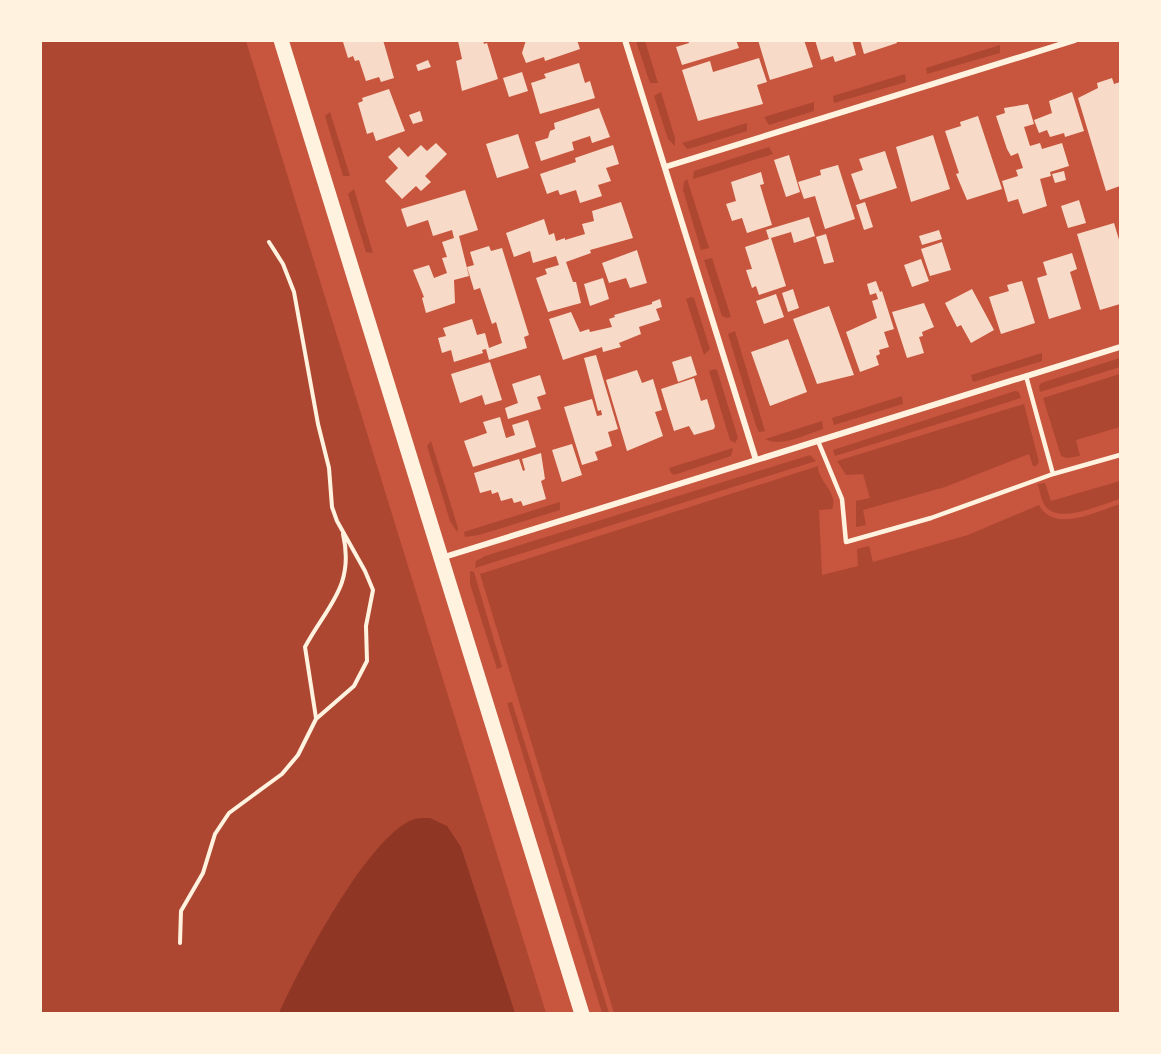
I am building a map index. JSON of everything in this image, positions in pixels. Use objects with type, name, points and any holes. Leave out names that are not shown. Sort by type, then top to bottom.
[{"type":"main road","points":[[281,40],[582,1014]]},
{"type":"street","points":[[625,40],[756,460]]},
{"type":"street","points":[[665,167],[1075,40]]},
{"type":"street","points":[[441,558],[1120,347]]},
{"type":"lane","points":[[1026,376],[1053,474]]},
{"type":"lane","points":[[818,441],[843,499],[846,542],[931,518],[1053,474],[1120,455]]},
{"type":"path","points":[[180,943],[181,911],[203,873],[215,834],[229,813],[282,774],[298,755],[316,719],[354,686],[367,661],[366,626],[373,590],[332,507],[329,468],[318,424],[294,292],[283,264],[269,242]]},
{"type":"path","points":[[316,719],[305,647],[339,594],[346,561],[342,531]]},
{"type":"shaded area","points":[[40,41],[246,41],[546,1013],[41,1013]]},
{"type":"shaded area","points":[[636,41],[645,41],[658,83],[650,83]]},
{"type":"shaded area","points":[[1000,45],[1000,53],[927,74],[926,68]]},
{"type":"shaded area","points":[[905,74],[906,82],[834,103],[833,96]]},
{"type":"shaded area","points":[[661,92],[675,138],[675,146],[668,139],[654,96]]},
{"type":"shaded area","points":[[814,102],[814,111],[769,125],[764,117]]},
{"type":"shaded area","points":[[330,112],[350,176],[343,176],[325,116]]},
{"type":"shaded area","points":[[747,123],[747,131],[687,149],[682,143]]},
{"type":"shaded area","points":[[769,147],[773,154],[693,179],[694,171]]},
{"type":"shaded area","points":[[687,179],[709,248],[701,250],[683,190]]},
{"type":"shaded area","points":[[354,189],[373,253],[366,252],[348,194]]},
{"type":"shaded area","points":[[712,258],[731,317],[722,316],[704,260]]},
{"type":"shaded area","points":[[694,298],[710,349],[704,355],[686,299]]},
{"type":"shaded area","points":[[735,331],[765,431],[759,432],[756,426],[728,334]]},
{"type":"shaded area","points":[[1042,353],[1042,361],[973,382],[971,375]]},
{"type":"shaded area","points":[[1120,358],[1120,367],[1040,392],[1041,383]]},
{"type":"shaded area","points":[[717,370],[738,438],[735,443],[730,440],[709,371]]},
{"type":"shaded area","points":[[1120,374],[1120,427],[1076,440],[1080,456],[1067,458],[1061,456],[1043,398]]},
{"type":"shaded area","points":[[1015,391],[1019,392],[1021,398],[835,456],[833,450]]},
{"type":"shaded area","points":[[902,396],[903,404],[834,425],[832,418]]},
{"type":"shaded area","points":[[1024,404],[1039,462],[1036,466],[1033,466],[1029,454],[945,487],[863,510],[866,525],[856,527],[856,501],[870,498],[863,474],[846,475],[837,461]]},
{"type":"shaded area","points":[[822,421],[823,429],[794,439],[778,442],[765,439]]},
{"type":"shaded area","points":[[431,441],[458,528],[457,532],[450,521],[427,446]]},
{"type":"shaded area","points":[[733,448],[731,456],[674,475],[669,468]]},
{"type":"shaded area","points":[[810,455],[816,461],[475,568],[476,561],[485,556]]},
{"type":"shaded area","points":[[818,466],[821,477],[833,498],[832,509],[819,510],[822,575],[858,566],[857,549],[869,546],[873,562],[968,535],[1039,505],[1046,514],[1066,519],[1088,515],[1120,504],[1120,1013],[614,1013],[480,574]]},
{"type":"shaded area","points":[[1120,481],[1120,499],[1081,512],[1060,514],[1045,506],[1038,484],[1045,483],[1051,501]]},
{"type":"shaded area","points":[[560,502],[560,510],[479,535],[465,537],[464,532]]},
{"type":"shaded area","points":[[470,571],[474,572],[502,667],[497,669],[470,584]]},
{"type":"shaded area","points":[[512,702],[609,1013],[602,1013],[507,703]]},
{"type":"shaded area","points":[[430,818],[447,826],[461,847],[515,1013],[279,1013],[336,906],[375,851],[394,832],[412,820]]},
{"type":"building","points":[[383,40],[394,78],[381,82],[379,77],[366,81],[359,60],[355,61],[353,56],[348,58],[343,42]]},
{"type":"building","points":[[483,40],[484,44],[487,43],[498,79],[462,91],[456,61],[462,59],[458,41]]},
{"type":"building","points":[[526,40],[577,40],[580,49],[545,61],[544,57],[526,63],[522,53]]},
{"type":"building","points":[[688,40],[736,40],[739,48],[682,65],[676,47],[689,43]]},
{"type":"building","points":[[758,40],[804,40],[813,67],[770,80]]},
{"type":"building","points":[[815,40],[852,40],[856,55],[835,62],[833,56],[821,60]]},
{"type":"building","points":[[860,40],[896,40],[897,43],[864,54]]},
{"type":"building","points":[[759,58],[767,82],[757,85],[763,104],[698,121],[682,70],[710,61],[713,72]]},
{"type":"building","points":[[428,60],[431,67],[418,71],[416,65]]},
{"type":"building","points":[[579,63],[585,83],[590,81],[595,98],[540,114],[531,83],[546,78],[544,74]]},
{"type":"building","points":[[522,72],[528,91],[509,97],[503,78]]},
{"type":"building","points":[[1112,78],[1114,84],[1120,82],[1120,186],[1106,191],[1078,98],[1098,88],[1097,83]]},
{"type":"building","points":[[389,89],[405,131],[376,141],[373,132],[367,134],[358,103],[363,101],[362,98]]},
{"type":"building","points":[[1072,92],[1084,131],[1065,137],[1064,133],[1050,137],[1047,130],[1039,133],[1034,120],[1052,113],[1049,101]]},
{"type":"building","points":[[1028,104],[1034,124],[1024,127],[1030,146],[1040,143],[1042,149],[1062,143],[1069,166],[1050,172],[1051,176],[1040,179],[1047,206],[1023,214],[1018,199],[1008,202],[1002,181],[1018,176],[1016,170],[1023,168],[1018,153],[1011,156],[1007,149],[996,116],[1005,113],[1004,108]]},
{"type":"building","points":[[599,108],[610,137],[592,143],[590,136],[572,142],[574,150],[541,161],[535,142],[548,138],[550,131],[555,129],[554,123]]},
{"type":"building","points":[[420,111],[423,121],[413,124],[409,115]]},
{"type":"building","points":[[978,116],[1002,189],[967,200],[956,174],[959,173],[945,131],[961,126],[960,122]]},
{"type":"building","points":[[518,134],[529,168],[497,178],[486,144]]},
{"type":"building","points":[[933,135],[950,189],[911,202],[896,147]]},
{"type":"building","points":[[436,143],[447,154],[425,176],[431,182],[421,191],[416,186],[402,199],[385,181],[398,168],[388,157],[399,147],[408,157],[421,145],[427,151]]},
{"type":"building","points":[[613,145],[619,164],[606,168],[611,181],[598,185],[602,196],[580,203],[576,190],[560,195],[558,190],[547,194],[540,174],[576,162],[575,158]]},
{"type":"building","points":[[885,151],[897,188],[860,200],[851,174],[863,170],[859,159]]},
{"type":"building","points":[[789,155],[800,192],[786,197],[774,160]]},
{"type":"building","points":[[838,165],[855,219],[825,229],[815,196],[804,199],[798,182],[821,175],[820,170]]},
{"type":"building","points":[[1064,171],[1066,180],[1055,183],[1052,174]]},
{"type":"building","points":[[761,172],[764,184],[760,185],[772,225],[747,233],[742,218],[732,221],[726,204],[736,201],[731,182]]},
{"type":"building","points":[[465,190],[478,230],[459,236],[469,276],[454,280],[455,303],[426,313],[422,298],[424,297],[413,270],[429,265],[434,278],[447,273],[442,258],[447,257],[442,242],[454,238],[452,230],[433,236],[428,220],[407,227],[401,209]]},
{"type":"building","points":[[1079,200],[1086,223],[1068,228],[1061,206]]},
{"type":"building","points":[[621,202],[633,238],[590,250],[591,253],[566,262],[573,282],[576,282],[581,303],[548,312],[536,278],[547,274],[545,269],[559,265],[556,256],[533,263],[530,251],[514,257],[506,233],[544,219],[549,235],[554,233],[556,241],[565,238],[565,240],[585,234],[582,224],[594,221],[592,211]]},
{"type":"building","points":[[865,202],[873,227],[864,230],[856,205]]},
{"type":"building","points":[[809,217],[815,236],[794,243],[791,232],[771,238],[786,286],[759,295],[756,286],[752,288],[746,270],[752,269],[745,247],[769,239],[766,230]]},
{"type":"building","points":[[1114,223],[1120,243],[1120,304],[1100,310],[1077,234]]},
{"type":"building","points":[[939,230],[942,239],[922,245],[919,236]]},
{"type":"building","points":[[826,234],[834,262],[824,264],[816,237]]},
{"type":"building","points":[[942,242],[951,270],[930,276],[921,249]]},
{"type":"building","points":[[489,246],[491,251],[502,248],[529,335],[524,337],[527,348],[489,360],[486,349],[482,350],[483,353],[454,362],[451,350],[442,353],[438,338],[446,336],[443,328],[472,319],[477,335],[485,333],[489,348],[502,343],[496,322],[492,324],[480,288],[474,290],[467,267],[474,265],[470,252]]},
{"type":"building","points":[[637,250],[647,283],[630,288],[626,278],[609,283],[602,263]]},
{"type":"building","points":[[1072,253],[1077,269],[1070,272],[1081,309],[1049,319],[1037,278],[1047,275],[1043,262]]},
{"type":"building","points":[[921,259],[929,281],[912,287],[904,265]]},
{"type":"building","points":[[603,278],[609,299],[590,306],[584,284]]},
{"type":"building","points":[[876,281],[880,292],[882,291],[894,329],[884,332],[889,347],[879,350],[880,354],[876,356],[879,365],[860,372],[846,332],[877,318],[872,301],[878,299],[876,293],[870,295],[867,284]]},
{"type":"building","points":[[1022,281],[1035,323],[1001,334],[989,297],[1009,291],[1007,285]]},
{"type":"building","points":[[793,289],[799,308],[788,312],[782,293]]},
{"type":"building","points":[[972,289],[994,330],[971,343],[961,325],[957,327],[945,303]]},
{"type":"building","points":[[776,294],[784,317],[764,324],[756,301]]},
{"type":"building","points":[[660,299],[662,307],[656,309],[660,320],[639,327],[641,334],[619,343],[621,347],[603,352],[602,347],[563,360],[549,319],[571,312],[580,332],[589,329],[590,332],[612,327],[609,319],[615,317],[614,315],[652,304]]},
{"type":"building","points":[[924,303],[934,327],[922,332],[923,336],[919,337],[924,353],[907,358],[892,312]]},
{"type":"building","points":[[829,306],[854,375],[817,384],[793,319]]},
{"type":"building","points":[[788,339],[807,392],[770,406],[751,352]]},
{"type":"building","points":[[596,355],[618,429],[608,432],[612,446],[595,452],[598,460],[582,465],[564,407],[592,399],[597,416],[602,415],[601,410],[598,411],[584,358]]},
{"type":"building","points":[[691,356],[697,375],[678,382],[672,362]]},
{"type":"building","points":[[490,362],[502,400],[485,405],[482,395],[460,403],[451,374]]},
{"type":"building","points":[[637,370],[642,383],[653,379],[662,410],[655,412],[663,436],[627,451],[606,380]]},
{"type":"building","points":[[540,375],[546,394],[537,397],[541,409],[508,419],[505,408],[518,403],[512,384]]},
{"type":"building","points":[[694,378],[701,401],[707,399],[715,426],[714,429],[694,435],[689,426],[674,431],[661,389]]},
{"type":"building","points":[[500,417],[506,438],[515,435],[512,425],[528,420],[536,447],[473,467],[464,441],[487,433],[483,422]]},
{"type":"building","points":[[572,444],[582,475],[562,482],[552,450]]},
{"type":"building","points":[[541,453],[545,479],[541,481],[546,499],[523,506],[521,501],[514,503],[512,498],[501,501],[498,492],[492,494],[491,490],[480,493],[474,473],[519,459],[523,471],[525,470],[522,459]]}]
